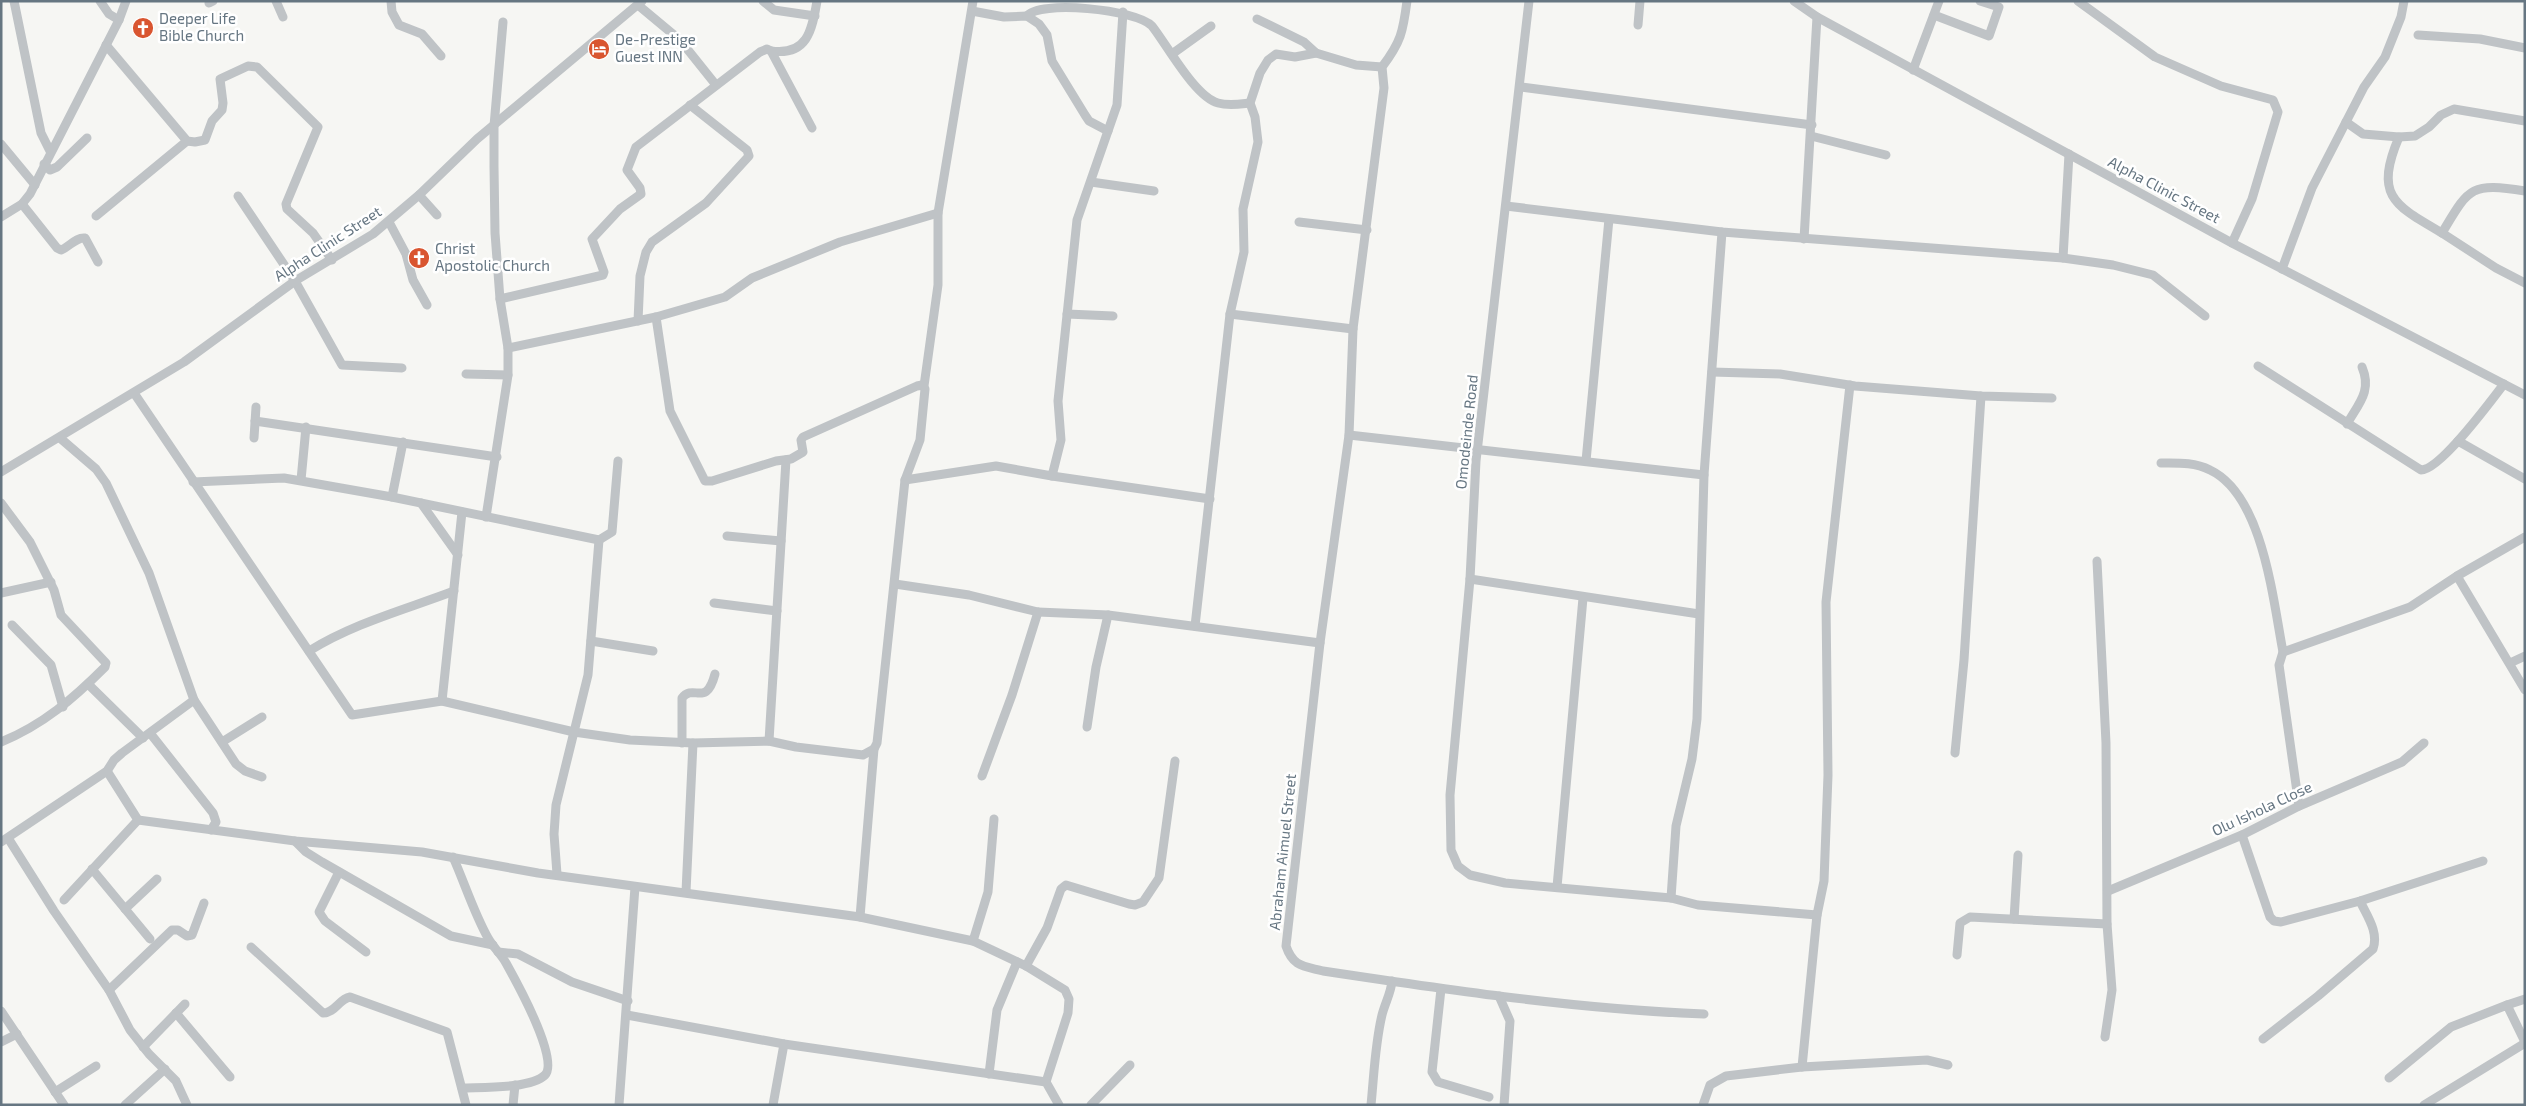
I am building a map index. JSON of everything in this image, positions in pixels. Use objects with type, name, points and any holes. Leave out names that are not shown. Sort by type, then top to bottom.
[{"type":"street","points":[[14,1],[41,133],[50,151]]},
{"type":"street","points":[[100,1],[109,14],[119,20]]},
{"type":"street","points":[[1,217],[22,204],[35,186],[50,151],[119,20],[126,1]]},
{"type":"street","points":[[276,1],[283,17]]},
{"type":"street","points":[[391,1],[392,12],[399,25],[422,34],[441,56]]},
{"type":"street","points":[[763,1],[774,10],[814,16]]},
{"type":"street","points":[[500,299],[602,275],[604,272],[592,239],[620,209],[641,194],[640,188],[627,170],[636,147],[760,52],[767,49],[784,53],[798,48],[807,39],[817,1]]},
{"type":"street","points":[[860,917],[874,749],[877,743],[906,471],[920,440],[924,386],[938,285],[938,213],[973,1]]},
{"type":"street","points":[[1257,19],[1304,42],[1316,53],[1356,65],[1382,67],[1398,47],[1404,26],[1407,1]]},
{"type":"street","name":"Omodeinde Road","points":[[1529,1],[1521,87],[1474,484],[1470,580],[1456,712],[1450,795],[1451,850],[1458,866],[1470,875],[1505,884],[1557,887]]},
{"type":"street","points":[[1638,25],[1640,1]]},
{"type":"street","name":"Alpha Clinic Street","points":[[1794,1],[1817,17],[2232,243],[2525,395]]},
{"type":"street","points":[[1913,70],[1939,1]]},
{"type":"street","points":[[1934,15],[1989,36],[1999,7],[1980,1]]},
{"type":"street","points":[[2078,1],[2155,57],[2221,86],[2272,100],[2276,105],[2278,112],[2252,199],[2232,243]]},
{"type":"street","points":[[2282,269],[2312,188],[2364,87],[2385,57],[2401,17],[2404,1]]},
{"type":"street","points":[[640,3],[680,40],[716,85]]},
{"type":"street","name":"Alpha Clinic Street","points":[[1,472],[134,394],[184,362],[295,281],[332,260],[389,222],[477,139],[640,3]]},
{"type":"street","points":[[1027,16],[1037,3],[1054,3],[1123,12],[1146,20],[1197,87],[1211,100],[1222,104],[1250,104]]},
{"type":"street","points":[[972,11],[1004,17],[1027,16],[1044,29],[1052,62],[1085,115],[1089,120],[1108,131]]},
{"type":"street","points":[[1052,476],[1061,440],[1058,401],[1077,220],[1117,105],[1123,12]]},
{"type":"street","points":[[1804,239],[1812,136],[1817,17]]},
{"type":"street","points":[[486,517],[497,457],[508,375],[508,348],[500,299],[495,233],[494,126],[503,22]]},
{"type":"street","points":[[1172,54],[1211,26]]},
{"type":"street","points":[[2418,35],[2480,38],[2525,48]]},
{"type":"street","points":[[106,45],[187,141],[204,140],[212,121],[222,110],[220,78],[248,66],[257,67],[318,128],[286,204],[287,209],[313,233],[332,260]]},
{"type":"street","points":[[770,51],[812,128]]},
{"type":"street","points":[[1195,626],[1230,314],[1244,252],[1243,209],[1258,142],[1255,117],[1250,104],[1260,73],[1272,56],[1280,54],[1295,57],[1316,53]]},
{"type":"street","name":"Abraham Aimuel Street","points":[[1382,67],[1384,88],[1380,107],[1354,328],[1349,435],[1320,643],[1286,946],[1290,958],[1300,966],[1442,989],[1655,1012],[1704,1014]]},
{"type":"street","points":[[1521,87],[1812,125]]},
{"type":"street","points":[[638,321],[640,276],[646,252],[652,242],[706,203],[749,156],[747,150],[690,105]]},
{"type":"street","points":[[2346,122],[2363,134],[2399,137],[2415,136],[2429,127],[2441,115],[2454,109],[2525,121]]},
{"type":"street","points":[[1812,136],[1886,155]]},
{"type":"street","points":[[2399,137],[2394,148],[2388,182],[2389,190],[2396,203],[2496,268],[2525,283]]},
{"type":"street","points":[[44,164],[50,170],[57,167],[86,138]]},
{"type":"street","points":[[96,216],[187,141]]},
{"type":"street","points":[[1,144],[35,186]]},
{"type":"street","points":[[2063,258],[2069,154]]},
{"type":"street","points":[[1090,182],[1154,191]]},
{"type":"street","points":[[2442,233],[2466,195],[2473,191],[2487,187],[2524,190]]},
{"type":"street","points":[[419,195],[437,215]]},
{"type":"street","points":[[238,196],[295,281],[342,365],[402,368]]},
{"type":"street","points":[[22,204],[57,248],[61,250],[78,239],[85,238],[98,262]]},
{"type":"street","points":[[1506,206],[1722,232],[2063,258],[2113,265],[2153,275],[2205,316]]},
{"type":"street","points":[[508,348],[656,317],[725,297],[752,278],[840,242],[938,213]]},
{"type":"street","points":[[1586,462],[1609,219]]},
{"type":"street","points":[[389,222],[406,254],[413,280],[427,305]]},
{"type":"street","points":[[1299,222],[1367,230]]},
{"type":"street","points":[[1671,898],[1676,826],[1692,758],[1697,719],[1704,475],[1722,232]]},
{"type":"street","points":[[1067,314],[1112,316]]},
{"type":"street","points":[[1230,314],[1354,328]]},
{"type":"street","points":[[656,317],[670,411],[704,481],[712,481],[801,455],[803,452],[801,440],[803,437],[917,386],[924,386]]},
{"type":"street","points":[[2258,366],[2421,470],[2430,467],[2458,441],[2504,384]]},
{"type":"street","points":[[2347,424],[2366,389],[2367,380],[2362,367]]},
{"type":"street","points":[[1712,372],[1780,374],[1850,385],[1981,396],[2052,398]]},
{"type":"street","points":[[466,374],[508,375]]},
{"type":"street","points":[[1802,1067],[1817,915],[1824,881],[1828,775],[1826,602],[1850,385]]},
{"type":"street","points":[[134,394],[352,716],[442,701],[574,732],[630,740],[682,743],[769,741],[796,747],[863,755],[874,749]]},
{"type":"street","points":[[1955,754],[1965,651],[1981,396]]},
{"type":"street","points":[[254,438],[256,407]]},
{"type":"street","points":[[255,421],[306,427],[497,457]]},
{"type":"street","points":[[301,480],[306,427]]},
{"type":"street","points":[[1349,435],[1704,475]]},
{"type":"street","points":[[60,438],[101,474],[120,509],[148,573],[194,700],[240,768],[262,777]]},
{"type":"street","points":[[2458,441],[2525,479]]},
{"type":"street","points":[[392,497],[403,442]]},
{"type":"street","points":[[769,741],[786,460]]},
{"type":"street","points":[[193,482],[284,478],[301,480],[599,540],[612,532],[618,461]]},
{"type":"street","points":[[2161,463],[2192,463],[2212,470],[2231,488],[2251,517],[2262,544],[2283,652],[2279,664],[2299,806]]},
{"type":"street","points":[[905,480],[996,466],[1052,476],[1210,498]]},
{"type":"street","points":[[1,503],[26,536],[50,582],[65,622],[106,663],[106,667],[63,707],[40,722],[1,742]]},
{"type":"street","points":[[421,503],[458,555]]},
{"type":"street","points":[[442,701],[462,512]]},
{"type":"street","points":[[727,536],[781,541]]},
{"type":"street","points":[[2283,652],[2410,607],[2457,576],[2525,537]]},
{"type":"street","points":[[558,874],[554,834],[556,805],[588,675],[591,612],[599,540]]},
{"type":"street","points":[[2097,561],[2106,743],[2107,924],[2112,990],[2105,1037]]},
{"type":"street","points":[[2457,576],[2525,690]]},
{"type":"street","points":[[1470,580],[1699,614]]},
{"type":"street","points":[[1,593],[50,582]]},
{"type":"street","points":[[895,584],[969,596],[1038,612],[1108,615],[1320,643]]},
{"type":"street","points":[[309,651],[331,637],[359,624],[454,591]]},
{"type":"street","points":[[1583,598],[1557,887],[1671,898],[1698,904],[1817,915]]},
{"type":"street","points":[[714,603],[777,611]]},
{"type":"street","points":[[982,776],[1012,695],[1038,612]]},
{"type":"street","points":[[1087,727],[1096,667],[1108,615]]},
{"type":"street","points":[[12,625],[51,666],[63,707]]},
{"type":"street","points":[[591,640],[653,651]]},
{"type":"street","points":[[2510,663],[2525,656]]},
{"type":"street","points":[[682,743],[682,698],[688,694],[707,692],[711,688],[715,674]]},
{"type":"street","points":[[88,684],[146,736],[213,813],[216,822],[211,830]]},
{"type":"street","points":[[187,1105],[176,1081],[143,1047],[130,1030],[109,990],[5,840],[107,771],[114,760],[194,700]]},
{"type":"street","points":[[222,742],[262,717]]},
{"type":"street","points":[[686,892],[693,743]]},
{"type":"street","name":"Olu Ishola Close","points":[[2108,891],[2242,835],[2299,806],[2402,762],[2424,744]]},
{"type":"street","points":[[1026,966],[1047,928],[1061,889],[1066,885],[1129,904],[1135,905],[1143,902],[1159,878],[1175,761]]},
{"type":"street","points":[[107,771],[138,820],[295,841],[422,852],[517,870],[558,874],[634,887],[686,892],[860,917],[973,941],[1026,966],[1065,990],[1069,998],[1068,1014],[1046,1082],[1059,1105]]},
{"type":"street","points":[[973,941],[988,892],[994,819]]},
{"type":"street","points":[[64,900],[138,820]]},
{"type":"street","points":[[2242,835],[2270,917],[2274,921],[2280,922],[2360,901],[2483,861]]},
{"type":"street","points":[[295,841],[306,852],[451,936],[518,954],[572,982],[628,1000]]},
{"type":"street","points":[[2014,919],[2018,855]]},
{"type":"street","points":[[453,857],[495,948],[537,1025],[549,1062],[548,1070],[544,1076],[516,1084],[462,1088]]},
{"type":"street","points":[[92,869],[150,939]]},
{"type":"street","points":[[339,872],[319,912],[325,921],[366,952]]},
{"type":"street","points":[[125,909],[157,879]]},
{"type":"street","points":[[619,1105],[627,1015],[634,887]]},
{"type":"street","points":[[2263,1039],[2318,996],[2373,949],[2376,941],[2375,933],[2360,901]]},
{"type":"street","points":[[109,990],[172,930],[178,930],[187,936],[192,935],[204,903]]},
{"type":"street","points":[[1957,955],[1958,929],[1960,922],[1965,918],[2107,924]]},
{"type":"street","points":[[251,947],[324,1013],[330,1012],[344,998],[350,997],[444,1030],[450,1039],[466,1105]]},
{"type":"street","points":[[989,1074],[997,1010],[1017,962]]},
{"type":"street","points":[[1371,1105],[1382,1014],[1391,991],[1392,981]]},
{"type":"street","points":[[1442,989],[1432,1072],[1438,1082],[1489,1097]]},
{"type":"street","points":[[1499,996],[1510,1021],[1504,1105]]},
{"type":"street","points":[[2389,1078],[2451,1027],[2525,1000]]},
{"type":"street","points":[[143,1047],[185,1004]]},
{"type":"street","points":[[2424,1105],[2525,1043],[2508,1005]]},
{"type":"street","points":[[1,1011],[64,1105]]},
{"type":"street","points":[[176,1013],[230,1077]]},
{"type":"street","points":[[627,1015],[784,1044],[1046,1082]]},
{"type":"street","points":[[1,1042],[17,1034]]},
{"type":"street","points":[[773,1105],[784,1044]]},
{"type":"street","points":[[1703,1105],[1710,1085],[1726,1076],[1802,1067],[1927,1060],[1948,1065]]},
{"type":"street","points":[[1091,1105],[1130,1065]]},
{"type":"street","points":[[55,1092],[96,1066]]},
{"type":"street","points":[[125,1105],[165,1069]]},
{"type":"street","points":[[513,1105],[516,1084]]},
{"type":"place","name":"Deeper Life Bible Church","points":[[143,28]]},
{"type":"place","name":"De-Prestige Guest INN","points":[[599,49]]},
{"type":"place","name":"Christ Apostolic Church","points":[[419,258]]}]
